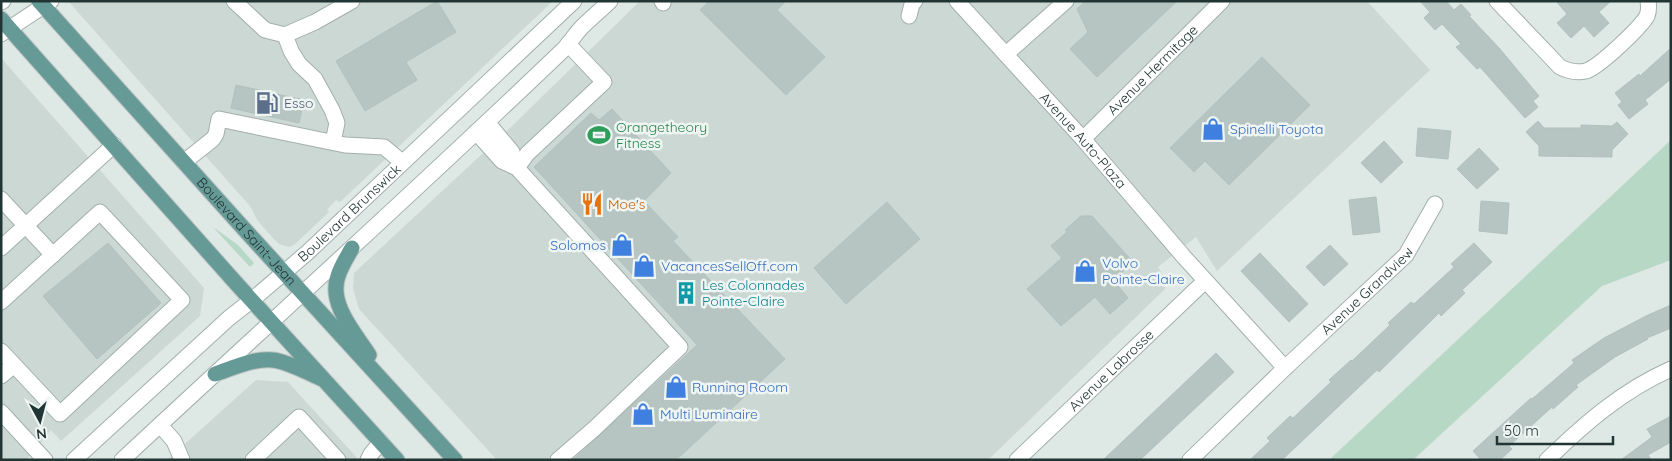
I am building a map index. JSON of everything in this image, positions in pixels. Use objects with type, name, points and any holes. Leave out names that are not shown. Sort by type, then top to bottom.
[{"type":"main road","name":"Boulevard Saint-Jean","points":[[44,3],[184,162],[454,460]]},
{"type":"main road","points":[[4,27],[114,145],[397,460]]},
{"type":"main road","points":[[352,248],[336,282],[335,290],[338,305],[392,390]]},
{"type":"main road","points":[[216,374],[245,364],[266,360],[280,362],[324,380]]},
{"type":"street","points":[[234,1],[265,30],[285,35],[316,22],[352,1]]},
{"type":"street","name":"Boulevard Brunswick","points":[[74,460],[229,318],[284,273],[574,1]]},
{"type":"street","name":"Boulevard Brunswick","points":[[122,460],[481,127],[610,1]]},
{"type":"street","points":[[909,16],[912,4],[915,1]]},
{"type":"street","name":"Avenue Auto-Plaza","points":[[957,1],[1083,139],[1205,281]]},
{"type":"street","points":[[1006,54],[1066,1]]},
{"type":"street","name":"Avenue Hermitage","points":[[1083,139],[1222,1]]},
{"type":"street","points":[[1497,1],[1560,67],[1578,72],[1591,69],[1624,41],[1646,18],[1649,11],[1648,1]]},
{"type":"street","points":[[4,27],[44,3]]},
{"type":"street","points":[[285,35],[290,51],[299,64],[315,79],[332,110],[337,123],[333,142]]},
{"type":"street","points":[[517,168],[527,154],[604,82],[568,44]]},
{"type":"street","points":[[184,162],[213,139],[219,119],[356,146],[379,146],[388,150],[402,162]]},
{"type":"street","points":[[481,127],[502,161],[517,168],[680,347],[595,428],[558,460]]},
{"type":"street","points":[[1,248],[114,145]]},
{"type":"street","points":[[2,200],[53,254]]},
{"type":"street","name":"Avenue Grandview","points":[[1190,460],[1406,255],[1436,204]]},
{"type":"street","points":[[1,302],[100,212],[182,300],[60,414],[6,359],[1,376]]},
{"type":"street","points":[[1205,281],[1286,368]]},
{"type":"street","name":"Avenue Labrosse","points":[[1024,458],[1205,281]]},
{"type":"street","points":[[1547,460],[1583,425],[1635,388],[1671,369]]},
{"type":"street","points":[[1,412],[45,460]]},
{"type":"street","points":[[253,460],[299,417],[338,460]]},
{"type":"street","points":[[160,424],[174,442],[182,460]]},
{"type":"street","points":[[368,460],[381,442]]},
{"type":"shaded area","points":[[68,1],[553,1],[340,202],[336,200],[327,210],[329,212],[294,245],[289,247],[279,244],[272,237],[258,221],[250,206]]},
{"type":"shaded area","points":[[640,1],[1367,1],[1430,70],[1217,271],[1196,237],[1158,267],[1166,280],[1165,289],[988,460],[497,460],[359,309],[353,288],[354,273],[510,128]]},
{"type":"shaded area","points":[[1,58],[204,288],[200,316],[61,441],[51,430],[26,460],[1,460]]},
{"type":"shaded area","points":[[256,380],[288,382],[359,460],[167,460]]},
{"type":"green space","points":[[1671,140],[1671,260],[1602,286],[1413,460],[1329,460]]},
{"type":"green space","points":[[213,227],[238,245],[254,263],[250,267]]},
{"type":"building","points":[[437,1],[456,32],[406,62],[417,80],[365,111],[336,61]]},
{"type":"building","points":[[709,1],[786,1],[777,10],[825,57],[786,95],[700,10]]},
{"type":"building","points":[[1085,1],[1177,1],[1097,77],[1070,49],[1088,32],[1077,9]]},
{"type":"building","points":[[1420,1],[1446,1],[1454,10],[1461,4],[1471,15],[1469,16],[1500,49],[1539,96],[1533,101],[1538,107],[1525,118],[1480,67],[1477,69],[1456,47],[1461,44],[1442,24],[1435,30],[1424,18],[1430,12]]},
{"type":"building","points":[[1556,1],[1611,1],[1599,12],[1609,23],[1594,37],[1584,26],[1571,38],[1557,23],[1567,14]]},
{"type":"building","points":[[1671,48],[1671,79],[1645,100],[1648,104],[1629,119],[1618,105],[1622,102],[1615,93],[1639,74],[1640,76]]},
{"type":"building","points":[[1262,57],[1310,105],[1229,185],[1205,161],[1194,172],[1170,148]]},
{"type":"building","points":[[236,85],[304,100],[299,123],[231,108]]},
{"type":"building","name":"Les Colonnades Pointe-Claire","points":[[612,109],[671,173],[644,201],[678,237],[673,241],[785,359],[676,460],[573,460],[697,345],[534,167],[591,113],[599,120]]},
{"type":"building","points":[[1538,121],[1544,128],[1581,128],[1581,125],[1612,126],[1617,122],[1628,134],[1612,150],[1612,157],[1539,156],[1539,146],[1526,132]]},
{"type":"building","points":[[1418,128],[1451,131],[1448,159],[1416,156]]},
{"type":"building","points":[[1384,141],[1403,162],[1381,183],[1361,163]]},
{"type":"building","points":[[1479,148],[1499,169],[1477,189],[1457,169]]},
{"type":"building","points":[[1376,197],[1380,232],[1353,235],[1349,200]]},
{"type":"building","points":[[1481,201],[1509,203],[1507,234],[1479,231]]},
{"type":"building","points":[[887,202],[920,239],[846,304],[814,268]]},
{"type":"building","name":"Volvo Pointe-Claire","points":[[1081,216],[1092,216],[1133,262],[1113,280],[1128,298],[1110,314],[1095,297],[1061,326],[1027,289],[1062,258],[1051,246]]},
{"type":"building","points":[[108,243],[161,303],[97,359],[43,296]]},
{"type":"building","points":[[1474,243],[1492,262],[1462,290],[1465,293],[1441,316],[1439,313],[1379,372],[1377,370],[1282,460],[1250,460],[1270,441],[1267,438],[1290,416],[1293,418],[1331,382],[1329,380],[1390,325],[1388,323],[1411,302],[1414,304],[1454,267],[1451,264]]},
{"type":"building","points":[[1330,245],[1348,264],[1324,286],[1306,267]]},
{"type":"building","points":[[1260,253],[1308,304],[1289,322],[1241,271]]},
{"type":"building","points":[[1671,305],[1671,328],[1647,338],[1615,357],[1576,385],[1578,387],[1553,409],[1552,407],[1509,446],[1512,449],[1500,460],[1481,460],[1473,451],[1531,398],[1574,363],[1572,360],[1604,338]]},
{"type":"building","points":[[1216,353],[1234,372],[1140,460],[1103,460]]},
{"type":"building","points":[[1671,416],[1671,442],[1648,455],[1651,460],[1621,460],[1652,437],[1647,429]]},
{"type":"place","name":"Esso","points":[[267,103]]},
{"type":"place","name":"Spinelli Toyota","points":[[1213,129]]},
{"type":"place","name":"Orangetheory Fitness","points":[[599,135]]},
{"type":"place","name":"Moe's","points":[[592,204]]},
{"type":"place","name":"Solomos","points":[[622,245]]},
{"type":"place","name":"VacancesSellOff.com","points":[[644,266]]},
{"type":"place","name":"Volvo Pointe-Claire","points":[[1085,271]]},
{"type":"place","name":"Les Colonnades Pointe-Claire","points":[[686,293]]},
{"type":"place","name":"Running Room","points":[[676,387]]},
{"type":"place","name":"Multi Luminaire","points":[[643,414]]}]
